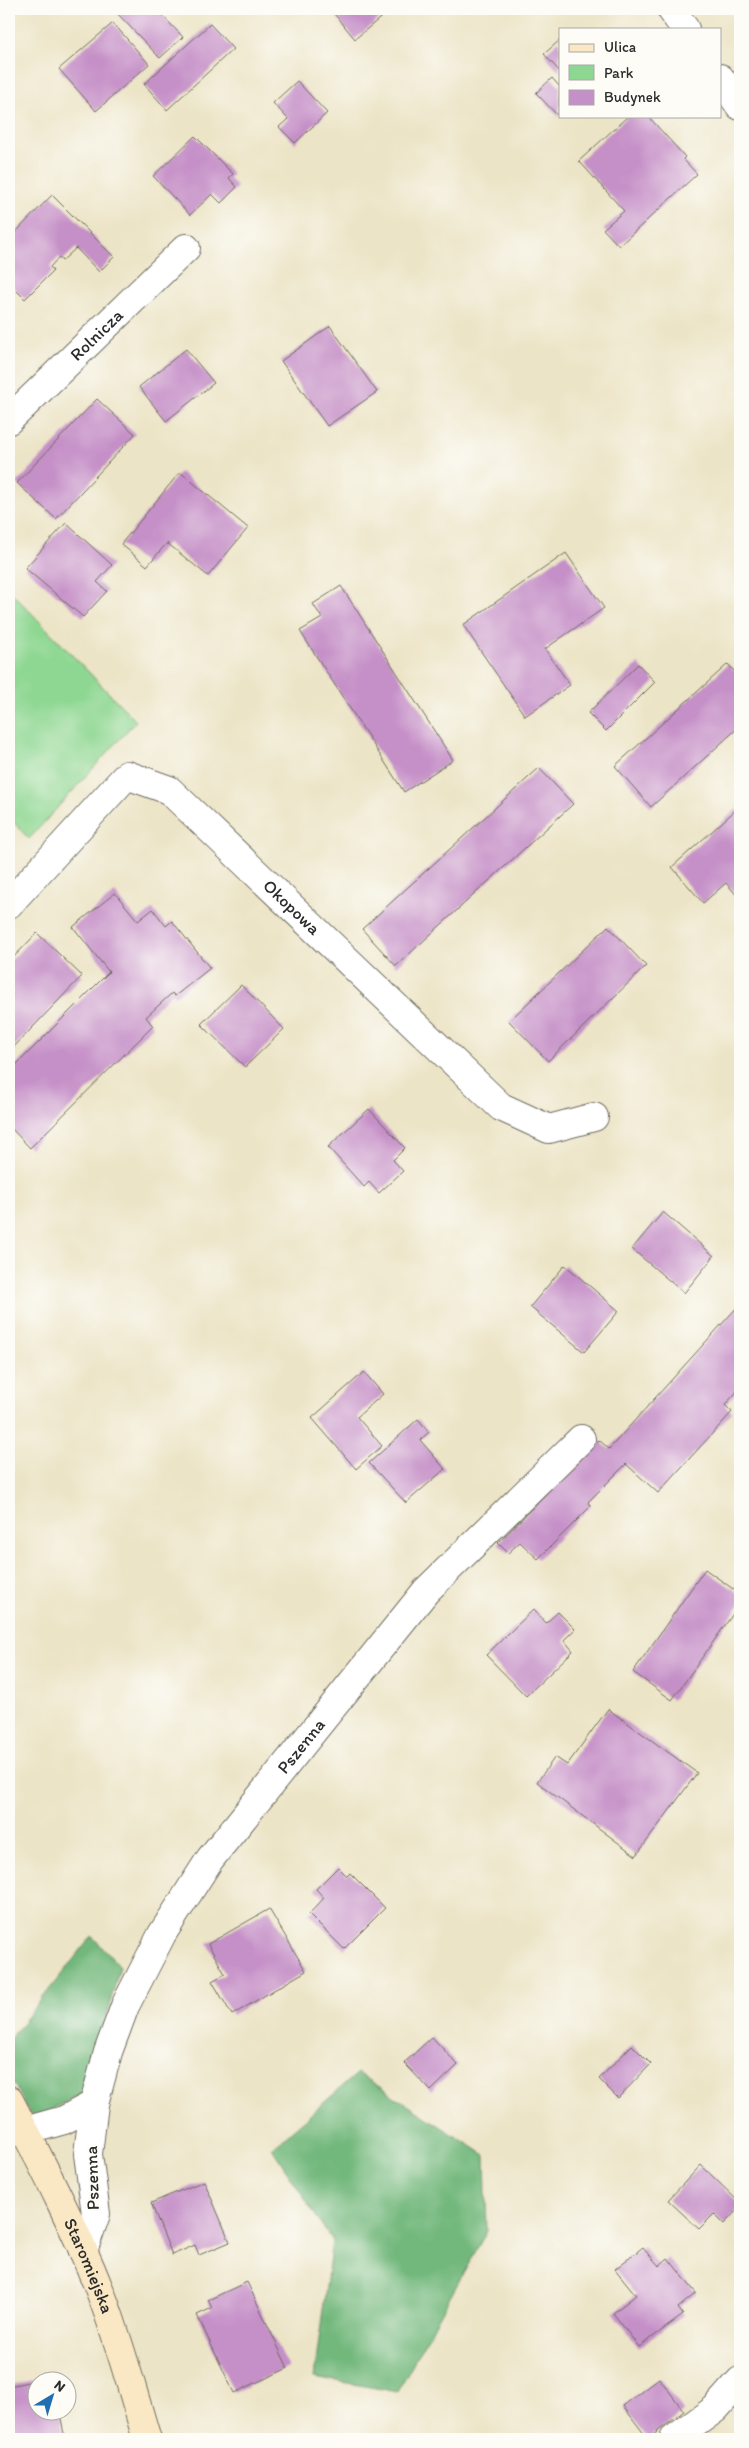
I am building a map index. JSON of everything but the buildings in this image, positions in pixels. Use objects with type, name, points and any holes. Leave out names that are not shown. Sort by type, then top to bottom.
[{"type":"street","points":[[671,9],[684,28]]},
{"type":"street","points":[[722,81],[740,106]]},
{"type":"street","name":"Rolnicza","points":[[9,420],[186,248]]},
{"type":"street","name":"Okopowa","points":[[9,904],[127,775],[169,790],[501,1108],[549,1129],[594,1118]]},
{"type":"street","name":"Pszenna","points":[[83,2251],[96,2214],[88,2154],[94,2104],[108,2052],[125,2006],[162,1934],[210,1859],[426,1591],[581,1439]]},
{"type":"street","name":"Staromiejska","points":[[9,2100],[58,2196],[83,2251],[116,2335],[147,2439]]},
{"type":"street","points":[[25,2131],[64,2120],[94,2104]]},
{"type":"street","points":[[674,2439],[715,2409],[740,2381]]},
{"type":"green space","points":[[9,590],[136,721],[29,839],[9,817]]},
{"type":"green space","points":[[92,1936],[120,1967],[85,2092],[33,2119],[9,2075],[9,2040]]},
{"type":"green space","points":[[358,2073],[485,2155],[487,2231],[397,2392],[314,2377],[332,2241],[272,2148]]}]
